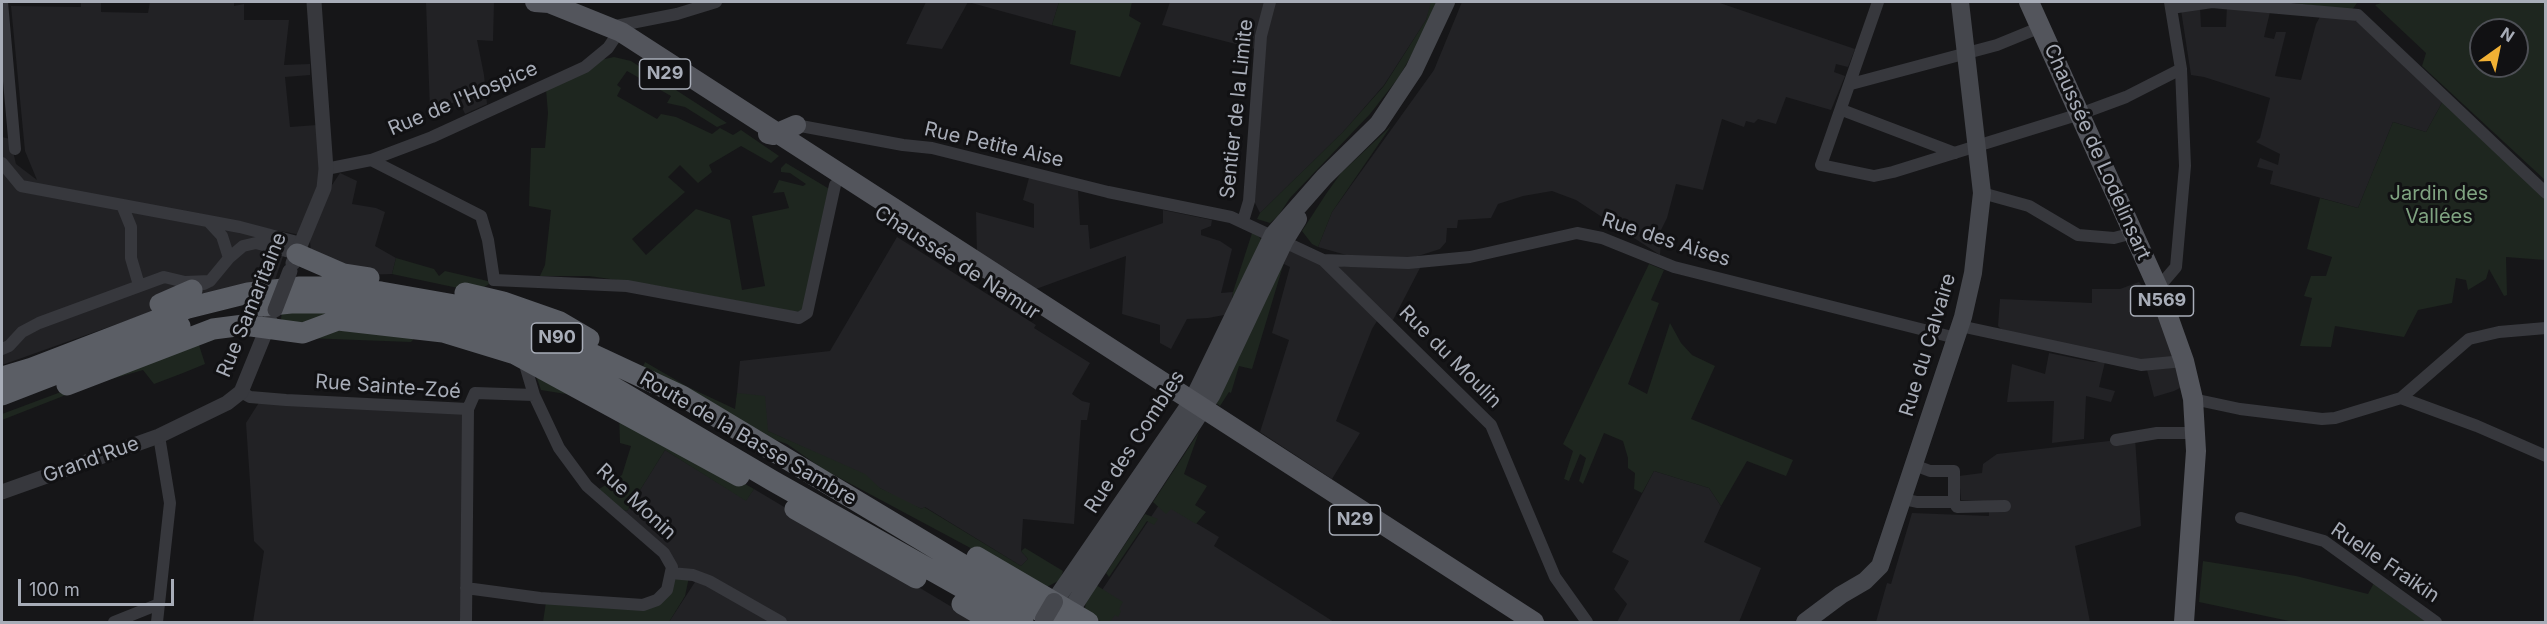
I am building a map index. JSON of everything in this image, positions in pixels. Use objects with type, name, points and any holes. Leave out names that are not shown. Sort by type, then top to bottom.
[{"type":"highway","points":[[296,256],[343,274],[453,291],[504,302],[560,322],[628,362],[649,380]]},
{"type":"highway","points":[[2,365],[201,286]]},
{"type":"highway","name":"Route de la Basse Sambre","points":[[2,377],[32,368],[188,308],[248,293],[300,287],[333,287],[381,292],[472,308],[534,327],[649,380],[734,428],[795,453],[1067,616]]},
{"type":"highway","name":"Route de la Basse Sambre","points":[[2,395],[194,320],[246,307],[291,303],[344,303],[467,322],[513,335],[552,351],[773,481],[1023,622]]},
{"type":"highway","points":[[2,410],[213,329],[271,320],[303,333],[338,320],[443,332],[515,354],[650,426],[993,622]]},
{"type":"highway","points":[[586,370],[650,426]]},
{"type":"highway","points":[[698,453],[773,481]]},
{"type":"main road","name":"Chaussée de Namur","points":[[536,2],[555,14],[581,19],[609,33],[622,33]]},
{"type":"main road","name":"Chaussée de Namur","points":[[536,2],[549,3],[622,33],[835,185],[1052,324],[1195,409]]},
{"type":"main road","name":"Rue des Combles","points":[[1041,622],[1067,616],[1195,409],[1279,238],[1324,177],[1378,124],[1414,70],[1446,2]]},
{"type":"main road","name":"Rue du Calvaire","points":[[1805,622],[1841,595],[1866,581],[1880,566],[1958,332],[1973,273],[1982,193],[1960,2]]},
{"type":"main road","name":"Chaussée de Lodelinsart","points":[[2029,2],[2158,288],[2184,360],[2193,399],[2196,433],[2193,513],[2184,622]]},
{"type":"main road","name":"Chaussée de Namur","points":[[733,110],[777,134],[1144,369],[1195,409]]},
{"type":"main road","name":"Chaussée de Namur","points":[[733,110],[732,112],[766,134],[777,134]]},
{"type":"main road","points":[[777,134],[796,125]]},
{"type":"main road","name":"N29","points":[[1052,324],[1060,324],[1120,361],[1144,369]]},
{"type":"main road","name":"N29","points":[[1195,409],[1513,622]]},
{"type":"main road","name":"N29","points":[[1195,409],[1534,622]]},
{"type":"street","points":[[2,2],[15,149]]},
{"type":"street","name":"Rue Samaritaine","points":[[180,427],[227,403],[241,392],[324,188],[326,169],[314,2]]},
{"type":"street","points":[[622,33],[716,2]]},
{"type":"street","name":"Sentier de la Limite","points":[[1243,221],[1249,201],[1261,36],[1270,2]]},
{"type":"street","points":[[1878,2],[1821,165],[1874,176],[1976,148],[2080,114],[2126,97],[2181,69]]},
{"type":"street","points":[[2158,288],[2176,267],[2185,166],[2181,69],[2171,5],[2212,2],[2358,15],[2546,193]]},
{"type":"street","points":[[1851,84],[1966,54],[2041,27]]},
{"type":"street","name":"Rue de l'Hospice","points":[[326,169],[371,160],[432,137],[585,67],[622,33]]},
{"type":"street","name":"Rue Petite Aise","points":[[733,110],[796,125],[951,152],[1108,192],[1231,217]]},
{"type":"street","points":[[1842,110],[1955,153]]},
{"type":"street","points":[[371,160],[481,216],[488,240],[494,280],[627,286],[799,318],[807,313],[835,185]]},
{"type":"street","points":[[2,163],[21,186],[240,227],[296,256]]},
{"type":"street","points":[[1982,193],[2029,206],[2078,235],[2114,238],[2133,233]]},
{"type":"street","points":[[122,204],[131,227],[131,258],[139,285]]},
{"type":"street","points":[[131,227],[137,219],[152,211]]},
{"type":"street","name":"Rue du Moulin","points":[[1231,217],[1323,260],[1491,425],[1555,577],[1587,622]]},
{"type":"street","points":[[209,222],[222,236],[229,258]]},
{"type":"street","name":"Rue des Aises","points":[[1323,260],[1408,263],[1470,257],[1577,232],[1602,238],[1674,267],[1958,332],[2141,365],[2184,360]]},
{"type":"street","points":[[2,349],[9,346],[22,332],[164,277],[201,286],[243,246],[256,243],[296,256]]},
{"type":"street","points":[[2193,399],[2240,409],[2322,419],[2335,418],[2401,398],[2469,339],[2499,332],[2546,328]]},
{"type":"street","name":"Rue Monin","points":[[466,588],[540,598],[643,605],[657,600],[668,590],[672,567],[664,553],[587,486],[559,448],[534,395],[526,368]]},
{"type":"street","name":"Rue Sainte-Zoé","points":[[241,392],[250,397],[286,400],[468,409],[466,622]]},
{"type":"street","points":[[468,409],[475,393],[534,395]]},
{"type":"street","points":[[2401,398],[2477,426],[2546,456]]},
{"type":"street","name":"Grand'Rue","points":[[2,492],[180,427]]},
{"type":"street","points":[[2116,440],[2157,433],[2196,433]]},
{"type":"street","points":[[157,622],[170,503],[159,436]]},
{"type":"street","points":[[1914,465],[1930,471],[1954,471],[1954,502],[1957,507],[2005,506]]},
{"type":"street","points":[[1903,499],[1917,502],[1954,502]]},
{"type":"street","name":"Ruelle Fraikin","points":[[2241,518],[2324,541],[2436,622]]},
{"type":"street","points":[[671,573],[693,575],[709,581],[781,622]]},
{"type":"street","points":[[114,622],[159,604]]},
{"type":"shaded area","points":[[81,2],[101,2],[101,12],[148,13],[150,2],[234,2],[234,6],[244,4],[244,20],[289,20],[284,65],[310,64],[310,75],[285,77],[290,127],[317,125],[322,184],[301,235],[142,205],[287,245],[275,280],[179,302],[2,365],[2,137],[10,139],[16,164],[37,180],[25,151],[11,6],[81,7]]},
{"type":"shaded area","points":[[426,2],[494,2],[493,41],[477,40],[487,104],[465,114],[459,101],[430,110]]},
{"type":"shaded area","points":[[926,2],[968,2],[942,49],[906,44]]},
{"type":"shaded area","points":[[968,2],[1059,2],[1052,25]]},
{"type":"shaded area","points":[[1170,2],[1432,2],[1426,20],[1384,85],[1343,132],[1260,213],[1250,193],[1259,50],[1162,25]]},
{"type":"shaded area","points":[[1462,2],[1717,2],[1855,49],[1848,67],[1836,64],[1834,72],[1845,76],[1831,110],[1786,97],[1776,124],[1758,119],[1754,123],[1746,121],[1744,127],[1722,119],[1703,190],[1676,184],[1667,218],[1657,238],[1661,241],[1660,255],[1576,200],[1552,191],[1523,196],[1498,204],[1491,218],[1458,220],[1457,228],[1447,228],[1446,242],[1440,249],[1415,257],[1357,258],[1318,247],[1332,212],[1434,70]]},
{"type":"shaded area","points":[[2227,5],[2270,12],[2264,37],[2274,39],[2276,32],[2286,32],[2275,76],[2301,80],[2316,24],[2322,13],[2354,19],[2443,101],[2426,132],[2393,122],[2358,208],[2270,184],[2273,171],[2257,167],[2260,158],[2278,165],[2280,154],[2256,142],[2260,138],[2270,98],[2191,75],[2181,10],[2200,7],[2201,27],[2226,27]]},
{"type":"shaded area","points":[[340,173],[357,181],[352,204],[385,212],[375,246],[396,258],[392,274],[361,275],[311,251],[309,232],[330,188]]},
{"type":"shaded area","points":[[1029,178],[1065,185],[1078,191],[1080,225],[1088,225],[1090,249],[1163,223],[1163,210],[1212,220],[1211,226],[1201,230],[1201,235],[1220,241],[1232,249],[1221,293],[1233,292],[1232,303],[1235,313],[1187,319],[1171,349],[1160,343],[1160,325],[1122,314],[1126,256],[1036,289],[1010,271],[977,255],[976,212],[1034,228],[1034,204],[1023,200]]},
{"type":"shaded area","points":[[897,237],[1036,325],[1034,328],[1090,363],[1072,394],[1090,403],[1087,420],[1081,420],[1074,524],[1023,519],[1021,551],[1028,559],[1021,566],[925,507],[922,509],[903,501],[878,487],[863,475],[735,416],[740,361],[830,351]]},
{"type":"shaded area","points":[[1288,249],[1345,267],[1421,266],[1393,320],[1377,321],[1372,329],[1336,421],[1360,433],[1332,479],[1260,432],[1289,340],[1272,333],[1290,267],[1284,264]]},
{"type":"shaded area","points":[[2139,282],[2159,308],[2184,386],[2174,391],[2154,397],[2147,370],[2001,329],[1998,326],[2000,299],[2092,303],[2092,289],[2120,289]]},
{"type":"shaded area","points":[[2049,353],[2093,362],[2105,362],[2099,387],[2115,391],[2111,402],[2086,396],[2084,439],[2052,443],[2054,401],[2007,402],[2012,364],[2045,374]]},
{"type":"shaded area","points":[[260,401],[465,412],[464,622],[253,622],[264,551],[254,541],[246,423]]},
{"type":"shaded area","points":[[2135,438],[2141,526],[2075,546],[2090,622],[1876,622],[1887,583],[1891,584],[1912,513],[1989,516],[1989,510],[2003,502],[1961,500],[1959,476],[1982,473],[1983,464],[1997,454]]},
{"type":"shaded area","points":[[665,450],[746,500],[754,489],[977,622],[669,622],[695,582],[684,571],[668,562],[610,505],[627,511]]},
{"type":"shaded area","points":[[1654,471],[1709,488],[1721,506],[1704,542],[1761,568],[1739,622],[1617,622],[1627,604],[1614,589],[1629,561],[1612,552]]},
{"type":"shaded area","points":[[1161,502],[1219,537],[1214,546],[1334,622],[1103,622],[1096,599]]},
{"type":"green space","points":[[1059,2],[1132,2],[1129,16],[1141,23],[1120,77],[1070,64],[1076,31],[1052,25]]},
{"type":"green space","points":[[1431,2],[1437,2],[1428,26],[1399,77],[1370,114],[1290,198],[1278,216],[1270,223],[1257,219],[1260,213],[1343,132],[1384,86],[1426,20]]},
{"type":"green space","points":[[2285,2],[2356,2],[2357,3],[2352,10]]},
{"type":"green space","points":[[2384,2],[2545,2],[2545,180],[2422,66],[2426,53],[2375,5]]},
{"type":"green space","points":[[614,57],[631,61],[727,123],[717,127],[685,107],[667,103],[671,96],[627,71],[617,85],[621,88],[617,96],[657,119],[661,114],[676,117],[712,134],[720,128],[733,135],[741,130],[779,156],[771,163],[741,146],[709,165],[712,172],[698,183],[680,165],[668,177],[685,192],[632,239],[646,255],[696,209],[730,220],[742,290],[765,286],[752,216],[789,208],[784,192],[773,193],[779,180],[803,186],[806,184],[790,173],[781,172],[781,168],[786,163],[831,190],[802,311],[796,312],[652,285],[589,276],[540,276],[545,265],[551,210],[529,206],[531,148],[545,148],[548,113],[546,89],[600,60]]},
{"type":"green space","name":"Jardin des Vallées","points":[[2443,101],[2545,197],[2545,260],[2506,257],[2507,295],[2504,296],[2489,269],[2486,279],[2468,290],[2466,280],[2456,278],[2452,303],[2418,310],[2404,337],[2335,326],[2331,347],[2300,346],[2312,298],[2304,296],[2311,276],[2326,276],[2332,257],[2307,249],[2320,198],[2358,208],[2393,122],[2426,132]]},
{"type":"green space","points":[[1391,126],[1332,212],[1318,247],[1312,244],[1302,231],[1326,194],[1341,173]]},
{"type":"green space","points":[[1253,230],[1266,245],[1232,303],[1233,292]]},
{"type":"green space","points":[[1288,249],[1252,369],[1239,366],[1231,393],[1229,392],[1220,406],[1214,402]]},
{"type":"green space","points":[[396,258],[434,269],[439,276],[445,271],[492,282],[477,292],[392,274]]},
{"type":"green space","points":[[1649,264],[1664,270],[1651,300],[1659,303],[1628,384],[1647,394],[1670,323],[1681,343],[1692,355],[1715,366],[1691,419],[1793,460],[1786,476],[1747,461],[1721,506],[1709,488],[1654,471],[1642,493],[1634,489],[1635,473],[1628,468],[1628,458],[1623,441],[1604,433],[1583,484],[1579,481],[1586,458],[1580,454],[1569,481],[1564,479],[1573,451],[1563,444]]},
{"type":"green space","points":[[337,310],[304,327],[285,325],[281,319],[282,311]]},
{"type":"green space","points":[[325,330],[418,334],[411,342],[305,338]]},
{"type":"green space","points":[[211,336],[219,338],[199,345],[205,364],[183,373],[154,384],[143,370],[94,384],[2,420],[2,414]]},
{"type":"green space","points":[[645,362],[688,387],[735,409],[737,393],[765,396],[768,431],[865,474],[880,488],[922,509],[924,507],[1021,566],[1028,559],[1021,551],[1025,548],[1063,571],[1060,580],[1041,590],[991,559],[823,469],[787,444],[751,431],[643,367]]},
{"type":"green space","points":[[534,370],[578,396],[541,390]]},
{"type":"green space","points":[[619,413],[754,489],[746,501],[665,450],[627,511],[610,505],[599,489],[622,475],[631,446],[620,443]]},
{"type":"green space","points":[[1199,432],[1184,474],[1207,486],[1195,505],[1206,512],[1196,524],[1171,509],[1166,514],[1153,502]]},
{"type":"green space","points":[[1145,514],[1158,519],[1154,525],[1147,521],[1109,577],[1106,573]]},
{"type":"green space","points":[[2203,561],[2296,576],[2368,594],[2374,583],[2426,622],[2294,622],[2199,602]]},
{"type":"green space","points":[[689,577],[685,596],[669,622],[543,622],[546,602],[643,605],[676,579]]},
{"type":"green space","points":[[1096,585],[1123,602],[1118,617],[1115,615],[1110,622],[1102,622],[1087,613],[1085,608],[1087,594]]}]
